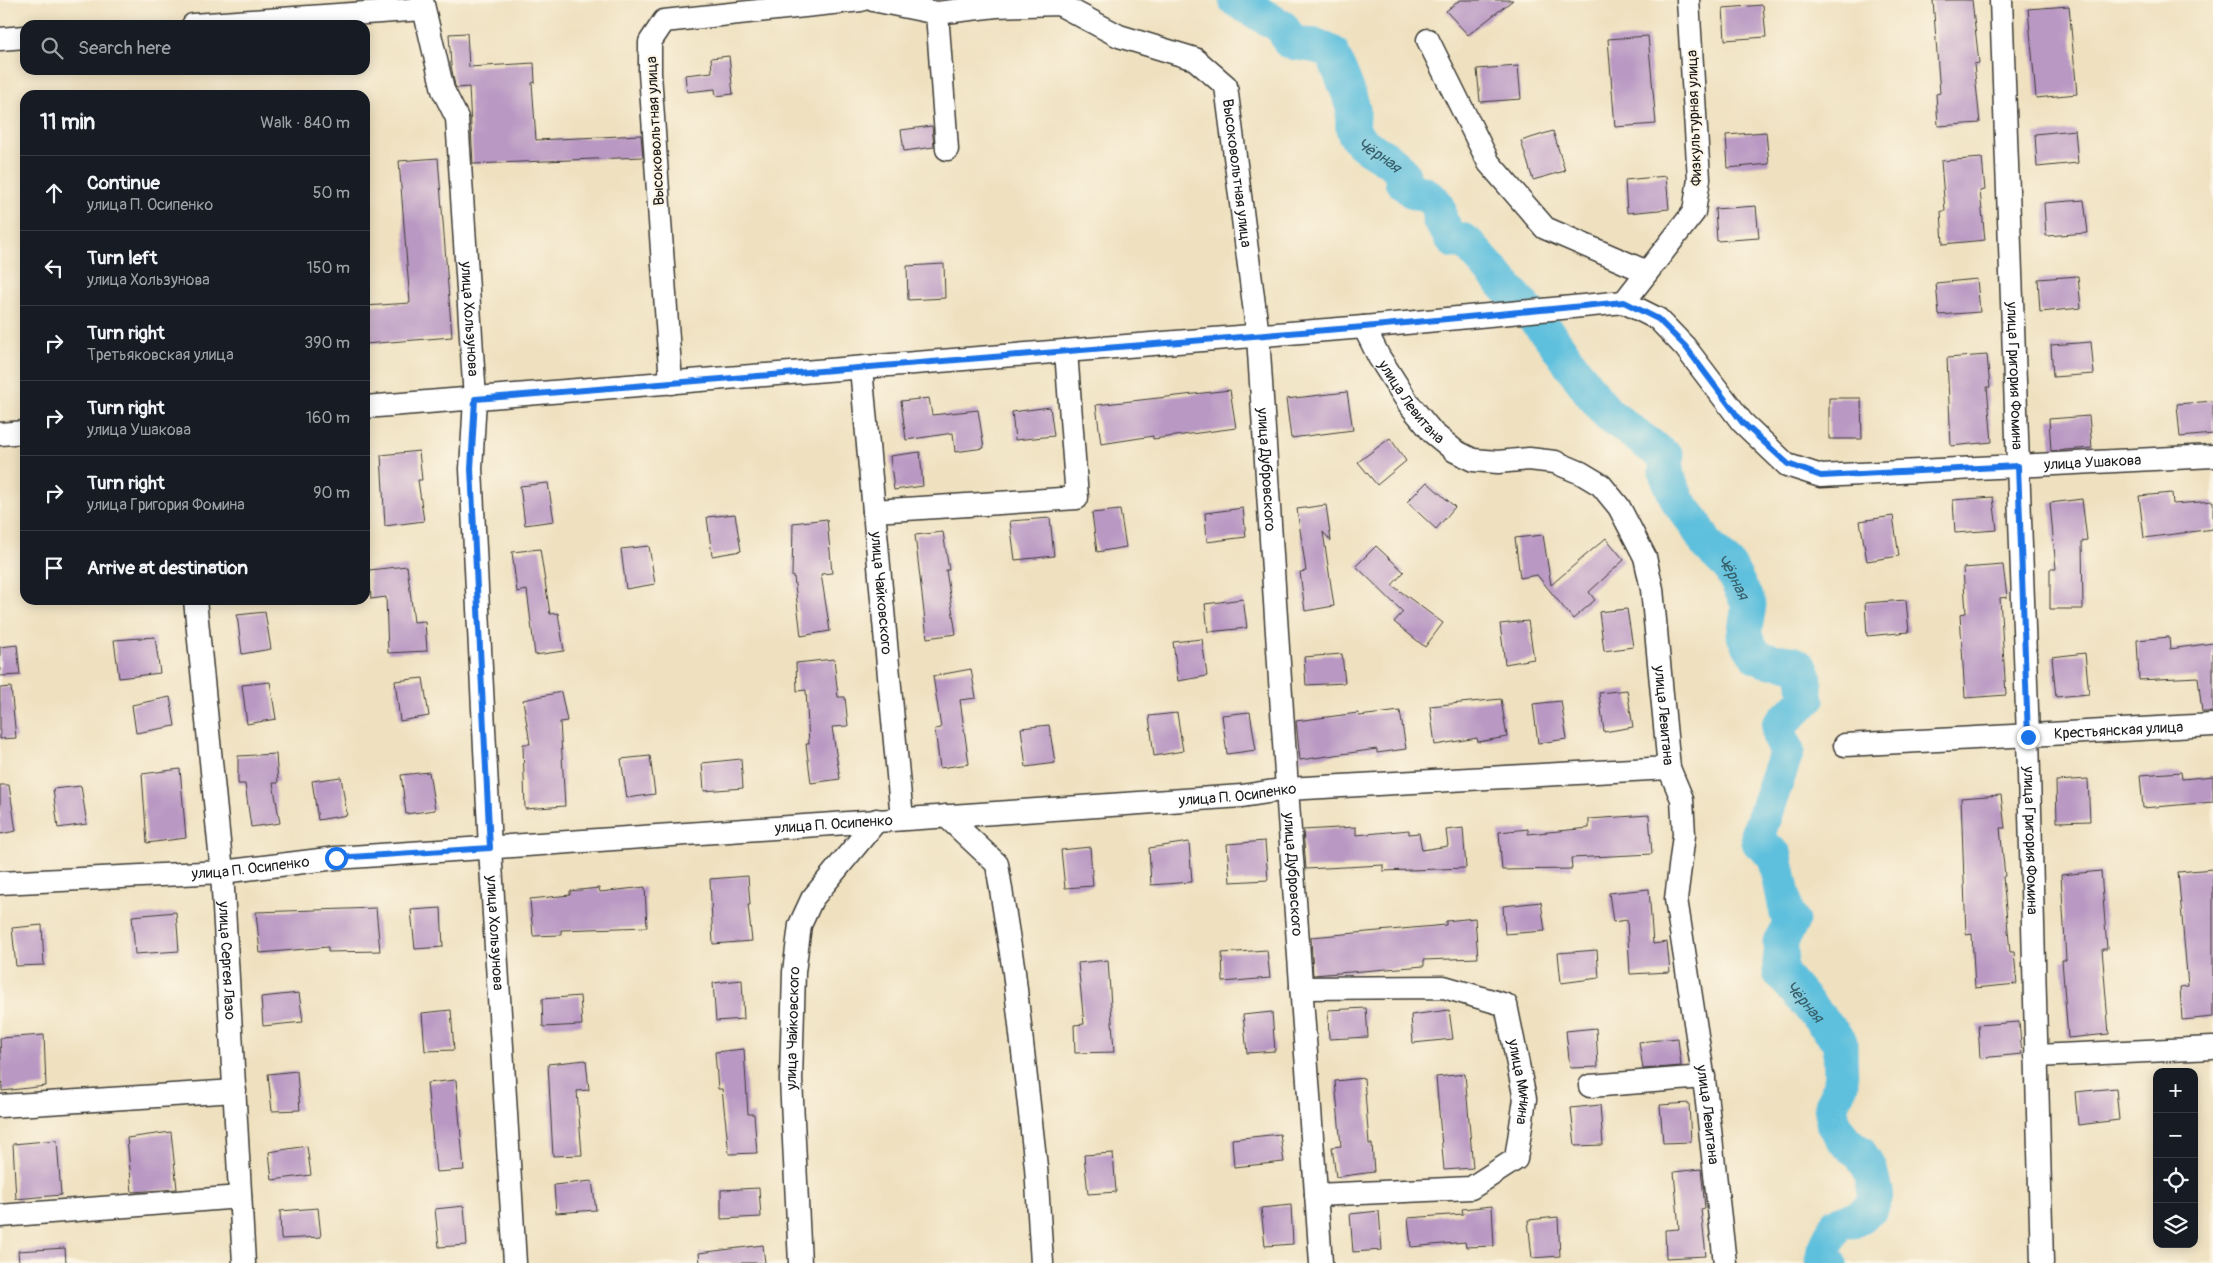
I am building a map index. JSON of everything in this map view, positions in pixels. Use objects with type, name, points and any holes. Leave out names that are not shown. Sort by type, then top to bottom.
[{"type":"street","name":"Высоковольтная улица","points":[[671,383],[650,73],[650,42],[664,21],[861,0]]},
{"type":"street","name":"Высоковольтная улица","points":[[873,0],[937,13],[996,6],[1059,4],[1119,36],[1195,59],[1226,86],[1258,336]]},
{"type":"street","name":"Физкультурная улица","points":[[1613,303],[1647,272],[1694,212],[1699,179],[1688,0]]},
{"type":"street","name":"улица Григория Фомина","points":[[2001,0],[2028,737],[2042,1263]]},
{"type":"street","points":[[248,20],[423,4]]},
{"type":"street","name":"улица Хользунова","points":[[423,4],[443,90],[457,118],[475,399],[471,469],[490,848],[515,1263]]},
{"type":"street","points":[[937,13],[947,149]]},
{"type":"street","points":[[0,39],[20,37]]},
{"type":"street","points":[[1428,40],[1489,163],[1545,228],[1647,272]]},
{"type":"street","points":[[370,407],[1258,336],[1613,303]]},
{"type":"street","name":"улица Ушакова","points":[[1613,303],[1658,319],[1685,346],[1742,422],[1788,464],[1821,476],[2213,456]]},
{"type":"street","name":"улица Левитана","points":[[1364,327],[1379,357],[1409,404],[1434,433],[1455,451],[1473,460],[1498,462],[1529,459],[1554,462],[1581,473],[1602,485],[1619,507],[1645,557],[1652,589],[1669,768],[1682,799],[1684,835],[1676,900],[1704,1077],[1725,1263]]},
{"type":"street","name":"улица Дубровского","points":[[1258,336],[1287,789],[1321,1263]]},
{"type":"street","points":[[874,511],[1078,498],[1066,351]]},
{"type":"street","name":"улица Чайковского","points":[[861,368],[902,819]]},
{"type":"street","points":[[0,434],[20,432]]},
{"type":"street","name":"улица Сергея Лазо","points":[[195,605],[222,872],[244,1263]]},
{"type":"street","name":"Крестьянская улица","points":[[1845,745],[2028,737],[2213,725]]},
{"type":"street","name":"улица П. Осипенко","points":[[0,883],[222,872],[336,858],[1242,796],[1287,789],[1669,768]]},
{"type":"street","points":[[946,816],[997,864],[1014,972],[1036,1167],[1042,1263]]},
{"type":"street","name":"улица Чайковского","points":[[800,1263],[791,1080],[794,972],[800,925],[812,899],[877,820]]},
{"type":"street","name":"улица Минина","points":[[1301,988],[1444,987],[1506,1005],[1525,1099],[1516,1159],[1471,1188],[1316,1195]]},
{"type":"street","points":[[2036,1056],[2213,1048]]},
{"type":"street","points":[[1590,1086],[1704,1077]]},
{"type":"street","points":[[0,1106],[234,1091]]},
{"type":"street","points":[[0,1216],[240,1197]]},
{"type":"building","points":[[1460,0],[1513,0],[1468,35],[1446,11]]},
{"type":"building","points":[[1933,0],[1972,0],[1979,63],[1974,64],[1980,123],[1938,126],[1936,94],[1940,93]]},
{"type":"building","points":[[1763,5],[1766,37],[1725,40],[1723,8]]},
{"type":"building","points":[[2069,6],[2077,94],[2036,98],[2028,9]]},
{"type":"building","points":[[467,33],[469,67],[534,63],[535,82],[532,83],[536,140],[641,135],[643,157],[473,164],[469,87],[457,88],[455,86],[451,65],[449,34]]},
{"type":"building","points":[[1648,36],[1656,124],[1615,127],[1608,39]]},
{"type":"building","points":[[729,56],[733,94],[716,96],[715,89],[687,92],[685,75],[712,72],[711,58]]},
{"type":"building","points":[[1518,66],[1521,99],[1480,102],[1477,69]]},
{"type":"building","points":[[932,126],[934,147],[904,151],[901,130]]},
{"type":"building","points":[[2075,130],[2078,163],[2037,167],[2035,134]]},
{"type":"building","points":[[1553,131],[1565,171],[1533,180],[1521,141]]},
{"type":"building","points":[[1766,132],[1769,164],[1728,168],[1726,135]]},
{"type":"building","points":[[438,158],[452,337],[370,344],[370,306],[410,303],[399,161]]},
{"type":"building","points":[[1982,158],[1985,190],[1980,191],[1985,240],[1943,244],[1941,211],[1945,211],[1941,161]]},
{"type":"building","points":[[1666,176],[1669,209],[1627,213],[1625,180]]},
{"type":"building","points":[[2084,200],[2088,233],[2046,236],[2044,203]]},
{"type":"building","points":[[1756,206],[1759,238],[1717,241],[1715,209]]},
{"type":"building","points":[[944,264],[945,298],[908,300],[907,266]]},
{"type":"building","points":[[2078,276],[2081,308],[2040,312],[2038,279]]},
{"type":"building","points":[[1977,279],[1980,312],[1939,315],[1936,283]]},
{"type":"building","points":[[2091,342],[2094,374],[2053,377],[2051,345]]},
{"type":"building","points":[[1987,355],[1990,387],[1987,387],[1992,442],[1951,446],[1947,358]]},
{"type":"building","points":[[1230,390],[1236,428],[1153,439],[1153,436],[1101,444],[1096,405]]},
{"type":"building","points":[[1347,392],[1353,430],[1291,438],[1286,399]]},
{"type":"building","points":[[929,398],[932,415],[978,410],[984,448],[955,452],[953,433],[906,440],[901,401]]},
{"type":"building","points":[[1829,398],[1861,398],[1862,439],[1829,439]]},
{"type":"building","points":[[2213,401],[2213,434],[2180,437],[2177,404]]},
{"type":"building","points":[[1050,407],[1054,436],[1015,440],[1012,412]]},
{"type":"building","points":[[2089,416],[2092,448],[2051,451],[2049,419]]},
{"type":"building","points":[[1390,438],[1406,461],[1377,485],[1358,462]]},
{"type":"building","points":[[419,451],[422,480],[418,480],[424,521],[385,526],[381,455]]},
{"type":"building","points":[[920,452],[923,486],[894,490],[890,456]]},
{"type":"building","points":[[1427,482],[1455,507],[1436,529],[1407,502]]},
{"type":"building","points":[[548,483],[554,521],[525,525],[520,486]]},
{"type":"building","points":[[2172,493],[2173,504],[2213,501],[2213,529],[2144,538],[2139,496]]},
{"type":"building","points":[[1993,497],[1997,530],[1955,533],[1953,500]]},
{"type":"building","points":[[2082,499],[2087,540],[2082,541],[2083,609],[2050,609],[2050,569],[2056,569],[2050,503]]},
{"type":"building","points":[[1326,505],[1331,541],[1323,532],[1334,606],[1305,611],[1300,572],[1306,571],[1297,509]]},
{"type":"building","points":[[1243,508],[1246,537],[1207,542],[1205,513]]},
{"type":"building","points":[[1120,510],[1126,547],[1097,552],[1092,513]]},
{"type":"building","points":[[735,514],[741,551],[712,556],[707,517]]},
{"type":"building","points":[[1893,516],[1899,556],[1867,561],[1860,521]]},
{"type":"building","points":[[1050,518],[1054,556],[1015,560],[1010,521]]},
{"type":"building","points":[[827,519],[832,573],[821,574],[830,631],[801,636],[794,577],[792,577],[793,523]]},
{"type":"building","points":[[943,532],[949,570],[946,570],[956,634],[927,638],[915,535]]},
{"type":"building","points":[[1543,535],[1551,585],[1606,538],[1624,560],[1589,592],[1595,600],[1573,619],[1537,575],[1520,578],[1515,538]]},
{"type":"building","points":[[649,546],[655,584],[626,589],[621,549]]},
{"type":"building","points":[[1376,546],[1404,572],[1392,585],[1443,623],[1425,647],[1394,622],[1403,612],[1356,566]]},
{"type":"building","points":[[540,549],[550,614],[558,613],[564,651],[535,655],[527,590],[517,592],[512,552]]},
{"type":"building","points":[[2003,565],[2007,597],[2000,598],[2006,695],[1965,698],[1960,614],[1966,613],[1963,568]]},
{"type":"building","points":[[407,566],[414,622],[425,621],[427,651],[388,653],[386,597],[371,599],[370,570]]},
{"type":"building","points":[[1243,599],[1247,628],[1208,632],[1205,604]]},
{"type":"building","points":[[1906,600],[1909,632],[1867,636],[1865,603]]},
{"type":"building","points":[[1627,609],[1633,647],[1604,651],[1599,612]]},
{"type":"building","points":[[265,612],[271,649],[242,654],[237,615]]},
{"type":"building","points":[[1528,621],[1534,659],[1505,664],[1500,624]]},
{"type":"building","points":[[155,637],[160,673],[119,678],[114,640]]},
{"type":"building","points":[[2169,637],[2170,649],[2213,643],[2213,712],[2202,712],[2198,677],[2139,680],[2137,640]]},
{"type":"building","points":[[1202,639],[1207,676],[1178,681],[1173,642]]},
{"type":"building","points":[[17,645],[20,675],[0,676],[0,647]]},
{"type":"building","points":[[2085,653],[2089,694],[2056,697],[2052,657]]},
{"type":"building","points":[[1342,654],[1345,683],[1306,685],[1304,657]]},
{"type":"building","points":[[834,659],[838,697],[845,697],[848,726],[832,727],[840,779],[811,783],[806,744],[809,744],[806,690],[797,691],[796,663]]},
{"type":"building","points":[[971,669],[976,698],[960,700],[969,764],[940,768],[935,729],[941,728],[933,676]]},
{"type":"building","points":[[423,678],[429,716],[400,721],[395,681]]},
{"type":"building","points":[[270,682],[276,719],[247,724],[242,685]]},
{"type":"building","points":[[11,687],[16,738],[0,739],[0,688]]},
{"type":"building","points":[[1627,690],[1633,727],[1604,732],[1599,693]]},
{"type":"building","points":[[561,692],[567,721],[560,722],[565,806],[525,809],[523,744],[530,744],[523,700]]},
{"type":"building","points":[[170,697],[175,726],[136,733],[132,705]]},
{"type":"building","points":[[1501,699],[1507,737],[1478,742],[1477,738],[1435,745],[1430,706]]},
{"type":"building","points":[[1561,701],[1567,739],[1538,743],[1533,704]]},
{"type":"building","points":[[1400,711],[1406,749],[1377,753],[1377,749],[1300,760],[1296,721],[1358,713],[1359,716]]},
{"type":"building","points":[[1250,712],[1256,750],[1227,754],[1222,715]]},
{"type":"building","points":[[1177,713],[1183,751],[1154,756],[1149,716]]},
{"type":"building","points":[[1049,725],[1055,763],[1026,767],[1021,728]]},
{"type":"building","points":[[276,754],[278,783],[273,783],[280,823],[251,827],[245,784],[238,784],[238,756]]},
{"type":"building","points":[[650,756],[655,794],[627,798],[621,759]]},
{"type":"building","points":[[741,759],[743,788],[704,791],[702,763]]},
{"type":"building","points":[[180,769],[186,838],[147,843],[142,774]]},
{"type":"building","points":[[429,772],[435,810],[406,814],[401,775]]},
{"type":"building","points":[[2181,772],[2182,779],[2213,776],[2213,802],[2143,808],[2140,775]]},
{"type":"building","points":[[341,777],[347,815],[318,820],[312,781]]},
{"type":"building","points":[[2088,779],[2090,821],[2057,822],[2056,781]]},
{"type":"building","points":[[0,785],[9,785],[16,831],[0,834]]},
{"type":"building","points":[[81,786],[87,824],[58,828],[53,789]]},
{"type":"building","points":[[2001,795],[2005,828],[2000,828],[2005,876],[2003,877],[2010,952],[2014,952],[2017,984],[1975,988],[1972,934],[1966,935],[1961,798]]},
{"type":"building","points":[[1649,815],[1652,854],[1571,858],[1572,869],[1502,870],[1499,832],[1528,829],[1528,834],[1589,828],[1589,819]]},
{"type":"building","points":[[1356,827],[1356,835],[1409,830],[1409,834],[1419,833],[1422,850],[1448,846],[1446,830],[1463,828],[1466,868],[1383,871],[1383,865],[1306,869],[1303,830]]},
{"type":"building","points":[[1265,841],[1268,880],[1230,882],[1227,844]]},
{"type":"building","points":[[1189,842],[1192,882],[1151,885],[1149,848]]},
{"type":"building","points":[[1090,847],[1093,886],[1065,888],[1061,850]]},
{"type":"building","points":[[2213,869],[2213,1017],[2182,1020],[2180,987],[2188,986],[2178,872]]},
{"type":"building","points":[[2101,871],[2107,949],[2102,949],[2109,1034],[2068,1038],[2062,960],[2066,960],[2061,875]]},
{"type":"building","points":[[748,876],[750,905],[748,905],[752,941],[713,944],[710,879]]},
{"type":"building","points":[[645,887],[647,927],[561,930],[561,935],[533,936],[530,899],[570,895],[570,891],[599,888],[600,892]]},
{"type":"building","points":[[1649,889],[1653,944],[1667,942],[1670,972],[1630,974],[1627,920],[1613,922],[1609,893]]},
{"type":"building","points":[[1541,902],[1545,931],[1505,934],[1503,906]]},
{"type":"building","points":[[376,908],[380,951],[328,952],[328,947],[260,953],[256,912]]},
{"type":"building","points":[[441,908],[443,947],[415,949],[411,910]]},
{"type":"building","points":[[176,912],[179,951],[135,954],[132,916]]},
{"type":"building","points":[[1475,918],[1478,958],[1424,960],[1424,966],[1313,975],[1311,937],[1446,925],[1446,921]]},
{"type":"building","points":[[42,925],[44,965],[16,966],[12,928]]},
{"type":"building","points":[[1267,950],[1270,978],[1223,982],[1222,953]]},
{"type":"building","points":[[1597,950],[1599,978],[1561,983],[1558,953]]},
{"type":"building","points":[[1108,960],[1114,1052],[1075,1053],[1074,1025],[1084,1024],[1078,963]]},
{"type":"building","points":[[742,980],[744,1019],[716,1021],[713,983]]},
{"type":"building","points":[[299,993],[303,1022],[263,1026],[261,997]]},
{"type":"building","points":[[580,996],[582,1025],[543,1027],[542,999]]},
{"type":"building","points":[[1366,1008],[1368,1037],[1329,1039],[1328,1010]]},
{"type":"building","points":[[451,1010],[454,1050],[425,1051],[422,1013]]},
{"type":"building","points":[[1449,1010],[1453,1039],[1413,1043],[1411,1015]]},
{"type":"building","points":[[1272,1012],[1275,1051],[1247,1053],[1243,1015]]},
{"type":"building","points":[[2019,1022],[2022,1054],[1980,1058],[1978,1025]]},
{"type":"building","points":[[1596,1028],[1598,1067],[1570,1068],[1566,1031]]},
{"type":"building","points":[[44,1035],[46,1086],[2,1091],[0,1038]]},
{"type":"building","points":[[1678,1038],[1681,1066],[1643,1069],[1639,1042]]},
{"type":"building","points":[[744,1049],[748,1114],[754,1114],[757,1153],[729,1154],[722,1089],[718,1089],[715,1052]]},
{"type":"building","points":[[586,1060],[589,1090],[577,1091],[582,1155],[553,1156],[548,1064]]},
{"type":"building","points":[[297,1071],[300,1110],[272,1111],[268,1074]]},
{"type":"building","points":[[1465,1074],[1473,1168],[1444,1170],[1436,1077]]},
{"type":"building","points":[[1364,1078],[1369,1144],[1372,1144],[1374,1172],[1336,1177],[1332,1147],[1341,1146],[1335,1081]]},
{"type":"building","points":[[456,1080],[464,1170],[436,1172],[427,1083]]},
{"type":"building","points":[[2116,1088],[2119,1120],[2078,1125],[2075,1092]]},
{"type":"building","points":[[1689,1103],[1691,1142],[1663,1143],[1660,1105]]},
{"type":"building","points":[[1600,1105],[1603,1145],[1575,1146],[1571,1108]]},
{"type":"building","points":[[171,1132],[177,1189],[132,1192],[127,1138]]},
{"type":"building","points":[[1280,1134],[1284,1162],[1234,1167],[1232,1139]]},
{"type":"building","points":[[57,1140],[61,1195],[16,1199],[13,1144]]},
{"type":"building","points":[[307,1146],[311,1175],[272,1180],[269,1152]]},
{"type":"building","points":[[1113,1153],[1116,1192],[1088,1194],[1084,1155]]},
{"type":"building","points":[[1701,1169],[1705,1208],[1701,1209],[1706,1256],[1666,1258],[1665,1230],[1679,1229],[1674,1172]]},
{"type":"building","points":[[592,1181],[596,1210],[556,1213],[554,1185]]},
{"type":"building","points":[[759,1188],[761,1217],[721,1219],[721,1190]]},
{"type":"building","points":[[1291,1205],[1293,1244],[1265,1246],[1261,1208]]},
{"type":"building","points":[[464,1206],[467,1245],[439,1247],[435,1209]]},
{"type":"building","points":[[1492,1206],[1494,1246],[1466,1247],[1465,1242],[1411,1247],[1408,1218],[1463,1214],[1462,1209]]},
{"type":"building","points":[[318,1208],[321,1237],[281,1239],[280,1211]]},
{"type":"building","points":[[1379,1211],[1382,1250],[1353,1252],[1350,1214]]},
{"type":"building","points":[[1558,1217],[1560,1256],[1532,1258],[1528,1220]]},
{"type":"building","points":[[763,1245],[765,1263],[700,1263],[699,1253]]},
{"type":"building","points":[[65,1248],[66,1263],[19,1263],[18,1251]]},
{"type":"waterway","name":"Чёрная","points":[[1236,0],[1282,27],[1290,42],[1317,46],[1332,53],[1351,102],[1353,129],[1358,139],[1398,168],[1403,175],[1402,181],[1414,192],[1423,193],[1434,201],[1439,210],[1439,219],[1454,241],[1462,240],[1467,243],[1551,337],[1608,414],[1667,458],[1666,473],[1679,503],[1694,522],[1707,545],[1729,566],[1749,605],[1744,636],[1752,649],[1762,659],[1792,663],[1797,665],[1803,672],[1807,699],[1779,725],[1779,736],[1787,751],[1758,834],[1759,842],[1775,856],[1787,914],[1792,921],[1780,942],[1780,972],[1840,1042],[1841,1085],[1831,1105],[1833,1124],[1846,1142],[1859,1152],[1870,1169],[1876,1196],[1871,1208],[1853,1221],[1849,1220],[1837,1224],[1824,1249],[1823,1258],[1830,1263]]},
{"type":"route","points":[[336,858],[490,848],[471,469],[475,399],[1364,327],[1624,302],[1658,319],[1685,346],[1742,422],[1788,464],[1821,476],[2018,466],[2028,737]]}]
